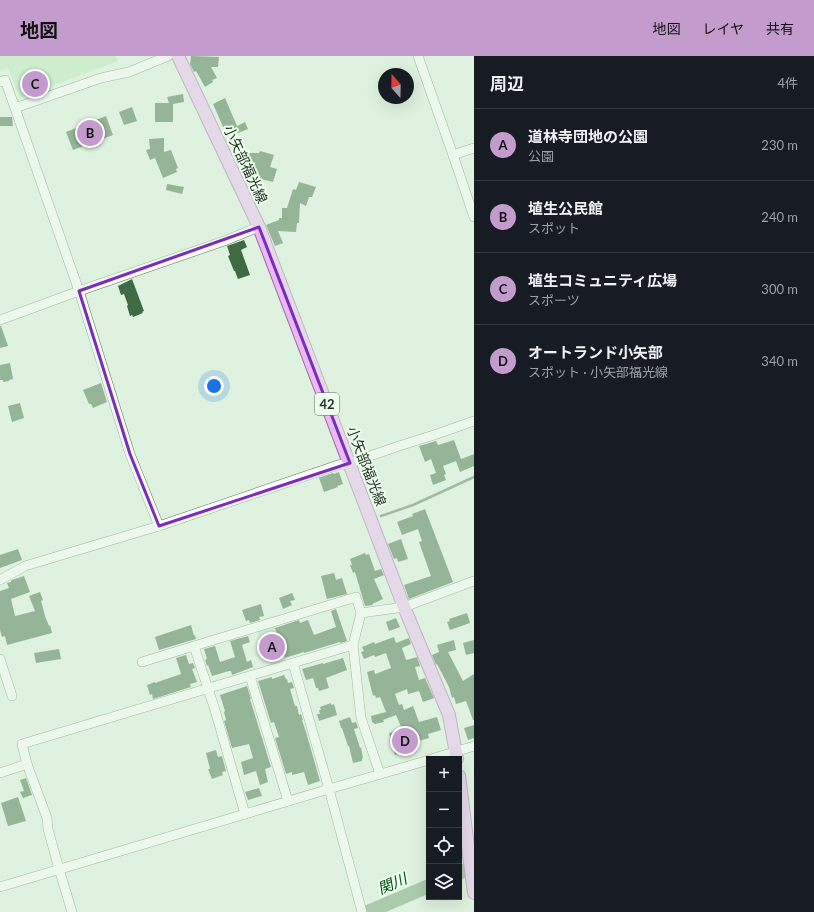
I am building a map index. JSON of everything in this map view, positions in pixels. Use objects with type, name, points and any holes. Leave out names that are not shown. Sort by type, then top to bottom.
[{"type":"main road","name":"小矢部福光線","points":[[178,56],[259,227],[404,607],[449,715],[456,755]]},
{"type":"main road","points":[[461,792],[474,893]]},
{"type":"street","points":[[15,108],[101,78],[129,72],[168,56]]},
{"type":"street","points":[[418,56],[474,217]]},
{"type":"street","points":[[0,82],[5,80],[15,108],[79,291],[130,454],[158,526]]},
{"type":"street","points":[[453,155],[474,148]]},
{"type":"street","points":[[0,320],[224,241],[259,227]]},
{"type":"street","points":[[0,580],[25,566],[158,526],[474,421]]},
{"type":"street","points":[[361,613],[404,607],[474,580]]},
{"type":"street","points":[[142,662],[356,597],[361,613],[353,645],[361,718],[380,774]]},
{"type":"street","points":[[72,912],[48,829],[47,818],[27,764],[22,744],[353,645]]},
{"type":"street","points":[[194,646],[245,814]]},
{"type":"street","points":[[0,659],[12,696]]},
{"type":"street","points":[[294,663],[362,912]]},
{"type":"street","points":[[250,676],[288,801]]},
{"type":"street","points":[[456,755],[474,746]]},
{"type":"street","points":[[0,887],[426,760]]},
{"type":"street","points":[[0,773],[27,764]]},
{"type":"highlighted area","points":[[259,227],[350,463],[159,526],[130,454],[79,291]]},
{"type":"green space","points":[[0,56],[116,56],[118,61],[20,98],[8,68],[0,71]]},
{"type":"green space","points":[[275,626],[286,662],[272,666],[267,648],[260,645],[257,631]]},
{"type":"building","points":[[191,56],[219,57],[218,67],[211,67],[217,78],[212,80],[213,82],[205,87],[196,71],[194,72],[190,64]]},
{"type":"building","points":[[183,94],[184,102],[173,104],[173,122],[155,122],[155,103],[169,103],[167,97]]},
{"type":"building","points":[[225,98],[237,126],[245,122],[248,129],[231,136],[227,126],[223,127],[213,104]]},
{"type":"building","points":[[132,107],[137,121],[124,125],[119,112]]},
{"type":"building","points":[[106,116],[113,135],[73,150],[66,132]]},
{"type":"building","points":[[0,117],[12,117],[13,126],[0,126]]},
{"type":"building","points":[[164,138],[164,152],[171,150],[178,168],[176,169],[177,172],[163,178],[155,158],[150,160],[146,150],[150,149],[149,139]]},
{"type":"building","points":[[260,151],[274,155],[270,167],[277,169],[273,182],[257,178],[258,172],[242,172],[242,161],[239,161],[239,153],[259,153]]},
{"type":"building","points":[[299,182],[316,187],[312,197],[309,197],[306,206],[300,203],[299,223],[297,223],[296,232],[278,231],[283,243],[275,246],[266,225],[279,220],[279,218],[282,218],[282,208],[287,208],[293,189],[296,190]]},
{"type":"building","points":[[167,184],[184,187],[182,194],[166,190]]},
{"type":"building","points":[[244,240],[247,247],[241,250],[250,275],[238,279],[228,256],[230,255],[227,246]]},
{"type":"building","points":[[132,279],[144,311],[142,312],[143,313],[133,317],[132,315],[130,316],[124,294],[121,295],[118,286]]},
{"type":"building","points":[[0,326],[8,346],[0,348]]},
{"type":"building","points":[[10,363],[13,379],[3,382],[3,380],[0,380],[0,365]]},
{"type":"building","points":[[101,383],[107,402],[93,408],[91,404],[89,404],[83,390]]},
{"type":"building","points":[[20,403],[24,418],[12,422],[8,406]]},
{"type":"building","points":[[454,440],[461,459],[474,454],[474,466],[460,472],[456,461],[443,466],[446,474],[444,475],[446,480],[433,485],[430,475],[436,473],[431,459],[425,462],[419,446],[436,441],[438,445]]},
{"type":"building","points":[[339,472],[343,484],[324,492],[319,478],[315,479],[333,473]]},
{"type":"building","points":[[425,509],[453,582],[409,599],[404,585],[431,576],[419,542],[422,541],[418,529],[402,535],[397,522],[413,516],[412,514]]},
{"type":"building","points":[[401,539],[408,559],[398,562],[397,558],[394,559],[388,544]]},
{"type":"building","points":[[18,549],[22,560],[0,568],[0,555]]},
{"type":"building","points":[[365,553],[366,555],[369,554],[375,571],[381,569],[384,575],[374,579],[383,599],[372,604],[373,605],[365,606],[355,572],[353,573],[350,565],[352,565],[350,559]]},
{"type":"building","points":[[334,573],[336,580],[342,578],[347,594],[327,599],[321,576]]},
{"type":"building","points":[[24,576],[30,592],[11,599],[15,616],[35,611],[29,596],[40,592],[43,600],[41,601],[45,616],[52,633],[7,645],[5,636],[2,637],[0,630],[0,591],[9,588],[7,583]]},
{"type":"building","points":[[292,593],[295,600],[290,601],[292,605],[283,609],[279,598]]},
{"type":"building","points":[[261,604],[264,616],[259,617],[260,620],[250,623],[249,620],[246,621],[242,610]]},
{"type":"building","points":[[336,609],[347,641],[285,658],[275,628],[299,620],[300,623],[308,620],[314,635],[336,627],[331,611]]},
{"type":"building","points":[[467,613],[470,623],[450,630],[447,622],[450,621],[449,619]]},
{"type":"building","points":[[396,618],[400,627],[389,631],[386,622]]},
{"type":"building","points":[[191,625],[196,639],[159,650],[155,637]]},
{"type":"building","points":[[248,636],[250,642],[242,645],[247,662],[251,660],[253,667],[232,675],[231,671],[229,671],[212,676],[205,660],[207,659],[204,649],[215,646],[220,662],[235,657],[230,641]]},
{"type":"building","points":[[394,637],[396,643],[409,638],[411,644],[402,648],[406,660],[417,657],[420,666],[415,667],[419,680],[425,678],[434,698],[423,702],[419,691],[408,694],[407,689],[395,694],[399,705],[402,704],[404,710],[413,706],[419,722],[437,717],[441,730],[428,734],[429,738],[408,744],[410,751],[395,755],[389,733],[402,729],[396,715],[383,720],[384,722],[375,724],[372,722],[371,716],[386,712],[380,697],[376,698],[375,695],[373,696],[367,672],[374,670],[375,674],[391,668],[386,653],[375,657],[374,655],[364,659],[361,652],[364,651],[362,647]]},
{"type":"building","points":[[454,640],[456,650],[448,652],[463,681],[474,674],[474,720],[466,701],[456,704],[454,697],[452,698],[449,687],[432,655],[439,652],[437,645]]},
{"type":"building","points":[[474,640],[474,653],[466,655],[463,643]]},
{"type":"building","points":[[59,649],[61,659],[36,663],[34,653]]},
{"type":"building","points":[[186,655],[189,664],[193,663],[195,668],[192,669],[197,682],[190,684],[191,687],[153,699],[147,685],[181,674],[176,658]]},
{"type":"building","points":[[343,658],[347,670],[326,678],[329,688],[319,691],[318,688],[316,688],[313,678],[306,680],[302,669]]},
{"type":"building","points":[[284,675],[288,683],[292,682],[294,688],[290,689],[295,706],[297,706],[299,715],[301,714],[303,720],[320,781],[308,785],[304,772],[292,775],[292,772],[286,774],[275,738],[279,737],[274,722],[271,723],[258,681]]},
{"type":"building","points":[[247,686],[271,767],[265,769],[268,782],[260,785],[256,771],[244,775],[241,762],[253,758],[249,744],[232,748],[224,721],[226,720],[225,711],[220,695]]},
{"type":"building","points":[[331,703],[331,705],[334,704],[337,715],[319,721],[317,714],[320,714],[320,707]]},
{"type":"building","points":[[350,717],[352,723],[356,722],[358,728],[354,729],[360,748],[361,747],[363,758],[362,761],[353,763],[349,746],[339,721]]},
{"type":"building","points":[[474,725],[474,738],[468,740],[464,728]]},
{"type":"building","points":[[216,750],[218,757],[222,756],[226,771],[222,772],[223,775],[212,779],[208,769],[210,769],[206,753]]},
{"type":"building","points":[[26,778],[32,795],[23,798],[20,792],[24,791],[20,780]]},
{"type":"building","points":[[259,788],[262,796],[248,800],[245,792]]},
{"type":"building","points":[[18,797],[26,821],[8,826],[1,803]]},
{"type":"waterway","points":[[381,516],[413,505],[474,477]]},
{"type":"waterway","name":"関川","points":[[462,872],[474,866]]},
{"type":"waterway","name":"関川","points":[[368,912],[426,887]]},
{"type":"place","name":"埴生コミュニティ広場","points":[[35,84]]},
{"type":"place","name":"埴生公民館","points":[[90,133]]},
{"type":"place","name":"道林寺団地の公園","points":[[272,647]]},
{"type":"place","name":"オートランド小矢部","points":[[405,741]]}]
